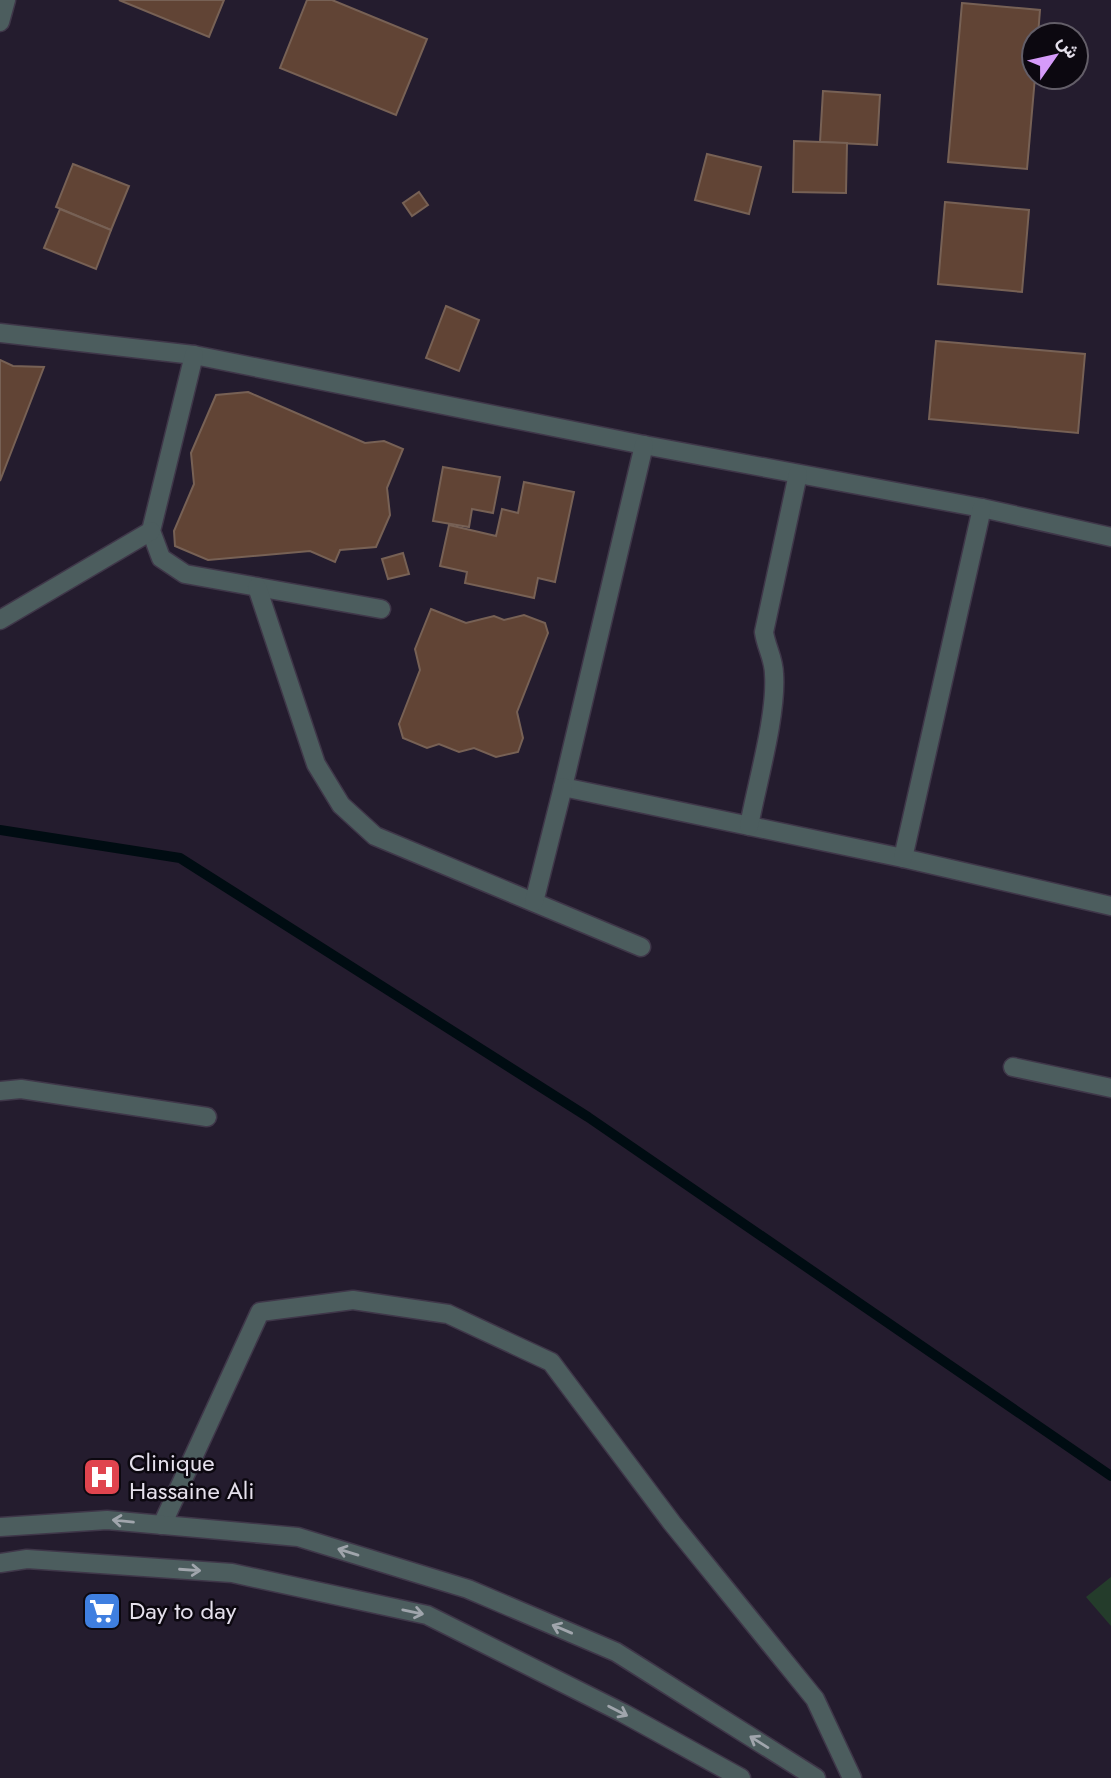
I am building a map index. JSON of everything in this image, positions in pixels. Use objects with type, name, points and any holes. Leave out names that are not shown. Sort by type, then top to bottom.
[{"type":"street","points":[[0,23],[6,0]]},
{"type":"street","points":[[0,333],[194,355],[643,445],[982,508],[1111,537]]},
{"type":"street","points":[[194,355],[151,531],[161,558],[185,574],[381,609]]},
{"type":"street","points":[[534,902],[643,445]]},
{"type":"street","points":[[749,826],[775,690],[773,660],[765,646],[764,632],[798,474]]},
{"type":"street","points":[[903,858],[982,508]]},
{"type":"street","points":[[0,620],[151,531]]},
{"type":"street","points":[[257,587],[316,764],[341,805],[375,836],[641,947]]},
{"type":"street","points":[[563,787],[903,858],[1111,906]]},
{"type":"street","points":[[1013,1067],[1111,1088]]},
{"type":"street","points":[[0,1091],[21,1088],[206,1117]]},
{"type":"street","points":[[162,1525],[260,1312],[353,1300],[448,1314],[551,1362],[673,1523],[815,1699],[852,1778]]},
{"type":"street","points":[[0,1527],[107,1520],[298,1537],[468,1589],[616,1653],[816,1778]]},
{"type":"street","points":[[0,1563],[27,1559],[232,1573],[427,1615],[623,1713],[741,1778]]},
{"type":"green space","points":[[1111,1577],[1111,1626],[1086,1597]]},
{"type":"building","points":[[119,0],[224,0],[209,37]]},
{"type":"building","points":[[307,0],[332,0],[427,39],[396,115],[280,68]]},
{"type":"building","points":[[962,3],[1040,10],[1039,21],[1020,21],[1020,91],[1034,91],[1027,169],[948,162]]},
{"type":"building","points":[[823,91],[880,95],[877,145],[820,142]]},
{"type":"building","points":[[794,141],[847,143],[846,193],[793,192]]},
{"type":"building","points":[[707,154],[761,167],[749,214],[695,200]]},
{"type":"building","points":[[73,164],[129,186],[111,230],[56,207]]},
{"type":"building","points":[[419,192],[428,205],[412,216],[403,203]]},
{"type":"building","points":[[945,202],[1029,210],[1022,292],[938,284]]},
{"type":"building","points":[[60,209],[111,230],[96,269],[44,248]]},
{"type":"building","points":[[446,306],[479,320],[459,371],[426,358]]},
{"type":"building","points":[[936,341],[1085,354],[1078,433],[929,419]]},
{"type":"building","points":[[0,360],[13,366],[44,367],[0,481]]},
{"type":"building","points":[[248,392],[365,443],[384,441],[403,449],[387,488],[390,515],[376,547],[340,550],[335,562],[310,551],[208,560],[175,546],[174,531],[194,484],[191,453],[216,395]]},
{"type":"building","points":[[443,467],[500,477],[493,513],[472,509],[469,527],[433,521]]},
{"type":"building","points":[[524,482],[574,492],[555,582],[538,578],[534,598],[465,583],[467,572],[440,566],[449,525],[496,536],[502,509],[518,513]]},
{"type":"building","points":[[403,553],[409,574],[388,579],[382,559]]},
{"type":"building","points":[[431,609],[466,623],[494,616],[504,620],[524,615],[545,623],[548,633],[517,712],[523,738],[518,752],[496,757],[474,748],[459,752],[439,744],[427,748],[403,738],[399,724],[420,670],[415,649]]},
{"type":"waterway","points":[[0,830],[180,858],[588,1117],[1111,1476]]},
{"type":"place","name":"Clinique Hassaine Ali","points":[[102,1477]]},
{"type":"place","name":"Day to day","points":[[102,1611]]}]
